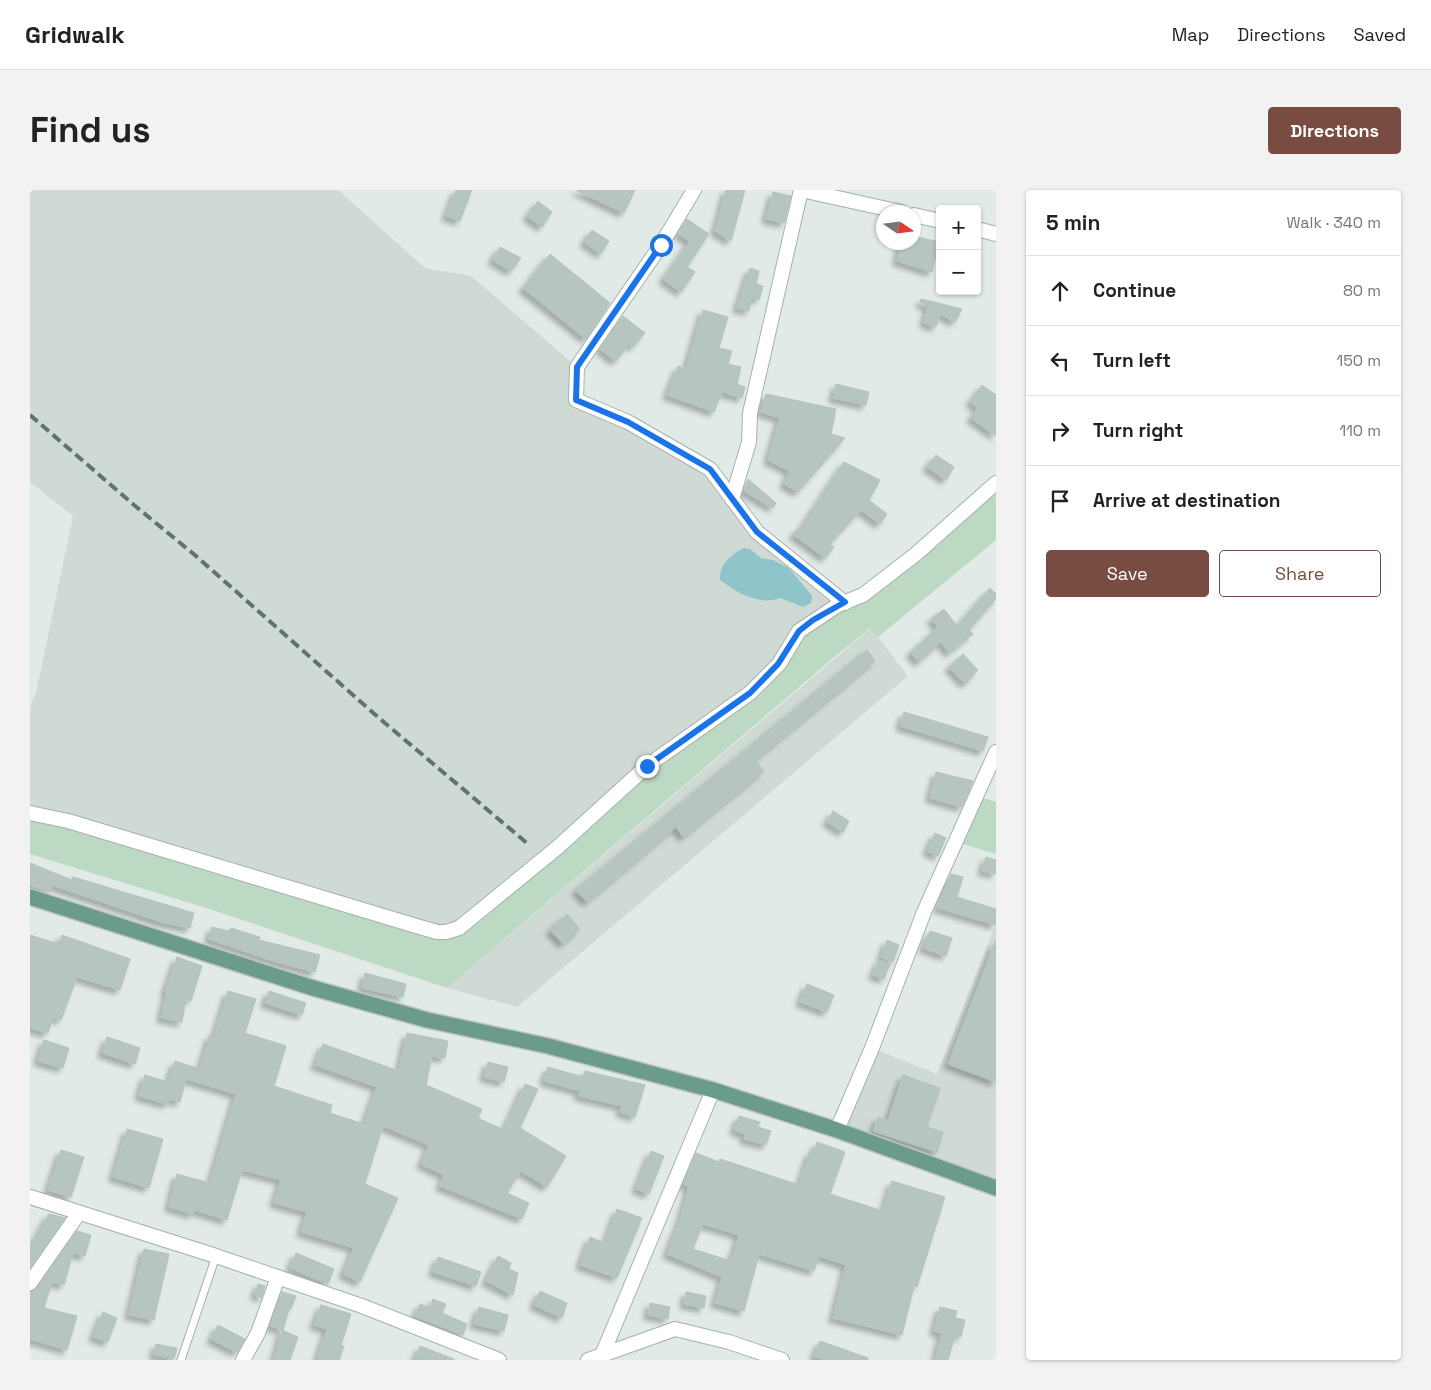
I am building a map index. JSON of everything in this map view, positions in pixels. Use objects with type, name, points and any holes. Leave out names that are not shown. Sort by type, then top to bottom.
[{"type":"main road","points":[[30,897],[313,988],[427,1020],[548,1046],[713,1090],[837,1130],[996,1188]]},
{"type":"street","points":[[694,190],[661,245],[577,367],[576,400],[628,422],[710,469],[757,532],[845,602]]},
{"type":"street","points":[[732,499],[749,442],[750,412],[801,190],[876,206]]},
{"type":"street","points":[[921,217],[936,220]]},
{"type":"street","points":[[981,231],[996,234]]},
{"type":"street","points":[[30,813],[68,821],[413,925],[446,932],[459,928],[528,873],[647,766],[750,693],[778,664],[799,631],[813,620],[845,602],[863,595],[896,570],[996,483]]},
{"type":"street","points":[[837,1130],[872,1048],[924,912],[996,752]]},
{"type":"street","points":[[602,1357],[713,1090]]},
{"type":"street","points":[[30,1197],[216,1256],[362,1306],[499,1360]]},
{"type":"street","points":[[30,1283],[79,1213]]},
{"type":"street","points":[[243,1360],[258,1332],[278,1277]]},
{"type":"street","points":[[588,1360],[602,1357],[675,1329],[729,1342],[782,1360]]},
{"type":"lane","points":[[181,1360],[216,1256]]},
{"type":"shaded area","points":[[30,190],[338,190],[425,268],[471,276],[577,367],[576,400],[710,469],[757,532],[845,603],[779,664],[446,932],[30,813],[30,707],[36,693],[73,516],[30,482]]},
{"type":"shaded area","points":[[871,628],[908,676],[517,1007],[447,988]]},
{"type":"shaded area","points":[[996,924],[996,1192],[840,1133],[872,1048],[937,1074]]},
{"type":"green space","points":[[996,483],[996,540],[878,637],[870,628],[832,659],[447,988],[203,907],[30,854],[30,813],[446,932],[750,693],[799,631],[863,595]]},
{"type":"green space","points":[[977,796],[996,802],[996,854],[956,842]]},
{"type":"water","points":[[744,548],[750,549],[761,558],[773,560],[789,568],[812,596],[811,603],[803,607],[780,598],[765,600],[749,597],[720,580],[721,570],[727,561]]},
{"type":"building","points":[[456,190],[472,190],[460,221],[446,216]]},
{"type":"building","points":[[576,190],[635,190],[624,213]]},
{"type":"building","points":[[726,190],[745,190],[731,241],[715,231]]},
{"type":"building","points":[[773,192],[791,196],[784,223],[766,219]]},
{"type":"building","points":[[538,201],[552,212],[542,227],[527,216]]},
{"type":"building","points":[[687,219],[709,234],[687,267],[695,272],[681,292],[663,279],[690,241],[678,234]]},
{"type":"building","points":[[592,230],[609,241],[601,254],[584,242]]},
{"type":"building","points":[[921,238],[936,241],[936,255],[932,272],[897,261],[899,250],[921,250]]},
{"type":"building","points":[[500,247],[521,258],[511,271],[492,260]]},
{"type":"building","points":[[550,254],[610,303],[586,339],[523,288]]},
{"type":"building","points":[[750,268],[759,271],[756,284],[763,286],[759,300],[752,297],[749,311],[737,308]]},
{"type":"building","points":[[921,299],[962,309],[955,322],[940,314],[936,327],[924,323],[928,307],[920,302]]},
{"type":"building","points":[[703,310],[728,317],[719,348],[732,351],[728,364],[741,367],[737,384],[745,387],[742,398],[722,392],[714,412],[667,395],[678,366],[686,369]]},
{"type":"building","points":[[623,316],[645,333],[633,347],[629,344],[616,361],[600,349]]},
{"type":"building","points":[[836,384],[869,392],[866,405],[833,398]]},
{"type":"building","points":[[982,385],[996,395],[996,436],[971,418],[978,408],[970,402]]},
{"type":"building","points":[[766,394],[836,409],[831,434],[845,438],[798,492],[784,484],[790,471],[768,460],[780,418],[761,412]]},
{"type":"building","points":[[936,455],[954,467],[946,480],[927,467]]},
{"type":"building","points":[[844,462],[880,480],[869,500],[887,514],[880,524],[861,510],[830,544],[834,547],[825,558],[793,534],[802,526]]},
{"type":"building","points":[[748,479],[776,503],[773,508],[744,491]]},
{"type":"building","points":[[990,588],[996,594],[996,599],[969,630],[973,634],[949,653],[941,642],[919,662],[910,653],[938,627],[931,619],[944,609],[957,626]]},
{"type":"building","points":[[867,650],[875,661],[755,760],[764,771],[683,837],[676,827],[587,902],[576,890]]},
{"type":"building","points":[[963,654],[978,670],[965,684],[949,667]]},
{"type":"building","points":[[904,712],[988,737],[983,751],[900,726]]},
{"type":"building","points":[[936,772],[973,781],[962,807],[930,798]]},
{"type":"building","points":[[833,811],[849,821],[843,832],[827,822]]},
{"type":"building","points":[[935,833],[946,838],[938,856],[927,851]]},
{"type":"building","points":[[986,857],[996,860],[996,874],[982,871]]},
{"type":"building","points":[[30,863],[72,880],[73,877],[194,913],[190,928],[161,922],[52,885],[49,892],[30,885]]},
{"type":"building","points":[[951,874],[963,877],[957,897],[996,909],[996,925],[938,908]]},
{"type":"building","points":[[567,914],[580,929],[563,944],[550,930]]},
{"type":"building","points":[[212,927],[229,931],[231,928],[260,937],[259,940],[320,955],[315,972],[273,961],[209,939]]},
{"type":"building","points":[[930,931],[952,938],[946,956],[923,948]]},
{"type":"building","points":[[30,935],[59,944],[62,935],[130,959],[120,990],[77,977],[61,1020],[53,1017],[48,1033],[30,1028]]},
{"type":"building","points":[[887,940],[899,945],[893,962],[881,957]]},
{"type":"building","points":[[996,942],[996,1082],[948,1064]]},
{"type":"building","points":[[177,957],[202,966],[191,1001],[186,999],[182,1022],[161,1018],[167,992],[165,992]]},
{"type":"building","points":[[879,960],[890,964],[884,979],[873,975]]},
{"type":"building","points":[[365,973],[406,984],[403,997],[362,988]]},
{"type":"building","points":[[807,984],[834,995],[827,1012],[800,1002]]},
{"type":"building","points":[[228,991],[256,999],[245,1033],[286,1046],[274,1086],[332,1105],[330,1113],[364,1124],[377,1087],[315,1065],[323,1044],[399,1071],[407,1033],[448,1041],[445,1058],[432,1056],[426,1085],[482,1109],[478,1118],[504,1130],[525,1084],[538,1089],[520,1128],[566,1156],[547,1187],[521,1171],[507,1193],[529,1203],[522,1219],[440,1186],[444,1175],[421,1164],[429,1145],[383,1126],[365,1184],[398,1198],[360,1282],[343,1274],[354,1248],[301,1232],[307,1212],[274,1203],[281,1180],[242,1170],[227,1220],[194,1210],[193,1214],[169,1207],[177,1174],[210,1183],[236,1094],[186,1079],[180,1102],[169,1099],[168,1104],[139,1096],[145,1075],[168,1082],[175,1061],[200,1069],[210,1035],[214,1037]]},
{"type":"building","points":[[269,991],[306,1003],[302,1015],[265,1003]]},
{"type":"building","points":[[107,1037],[140,1048],[135,1064],[102,1053]]},
{"type":"building","points":[[44,1040],[69,1048],[63,1068],[38,1061]]},
{"type":"building","points":[[488,1062],[508,1067],[504,1082],[484,1077]]},
{"type":"building","points":[[548,1067],[583,1077],[585,1071],[645,1085],[635,1117],[620,1112],[622,1106],[579,1096],[580,1091],[544,1081]]},
{"type":"building","points":[[903,1075],[940,1088],[927,1127],[943,1132],[937,1152],[873,1131],[878,1117],[888,1120]]},
{"type":"building","points":[[739,1116],[760,1122],[758,1127],[771,1131],[766,1145],[744,1139],[745,1134],[734,1130]]},
{"type":"building","points":[[127,1129],[163,1139],[149,1188],[113,1177]]},
{"type":"building","points":[[817,1142],[845,1152],[830,1194],[883,1211],[892,1181],[945,1197],[917,1287],[914,1286],[902,1335],[833,1318],[846,1265],[819,1256],[814,1271],[759,1254],[744,1311],[715,1303],[722,1277],[667,1254],[681,1217],[689,1187],[683,1184],[696,1153],[719,1162],[720,1159],[799,1185],[810,1151],[814,1153]],"holes":[[[703,1224],[739,1235],[731,1261],[693,1249]]]},
{"type":"building","points":[[61,1150],[84,1157],[71,1197],[48,1190]]},
{"type":"building","points":[[651,1151],[664,1156],[649,1194],[636,1189]]},
{"type":"building","points":[[617,1209],[642,1218],[617,1278],[580,1265],[590,1237],[605,1243]]},
{"type":"building","points":[[49,1214],[65,1218],[30,1268],[30,1248]]},
{"type":"building","points":[[77,1231],[91,1235],[85,1256],[73,1253],[64,1285],[52,1282],[44,1308],[77,1316],[67,1350],[30,1339],[30,1292],[37,1288]]},
{"type":"building","points":[[144,1249],[169,1254],[154,1320],[129,1315]]},
{"type":"building","points":[[296,1253],[334,1269],[328,1284],[290,1268]]},
{"type":"building","points":[[498,1256],[511,1263],[509,1269],[518,1273],[513,1295],[486,1281]]},
{"type":"building","points":[[438,1257],[481,1272],[476,1286],[433,1272]]},
{"type":"building","points":[[258,1284],[265,1286],[261,1298],[255,1295]]},
{"type":"building","points":[[540,1291],[567,1303],[562,1318],[534,1305]]},
{"type":"building","points":[[282,1292],[296,1296],[291,1309],[289,1309],[283,1330],[270,1326]]},
{"type":"building","points":[[686,1292],[706,1296],[704,1308],[684,1304]]},
{"type":"building","points":[[433,1299],[446,1304],[442,1313],[467,1324],[463,1335],[415,1316],[420,1304],[430,1308]]},
{"type":"building","points":[[650,1303],[670,1307],[668,1319],[648,1315]]},
{"type":"building","points":[[321,1305],[351,1314],[341,1345],[344,1346],[339,1360],[317,1360],[327,1329],[314,1325]]},
{"type":"building","points":[[479,1307],[508,1315],[504,1331],[474,1324]]},
{"type":"building","points":[[940,1307],[957,1311],[955,1318],[965,1320],[961,1337],[955,1335],[948,1360],[935,1360],[942,1333],[934,1331]]},
{"type":"building","points":[[103,1312],[117,1318],[108,1342],[93,1337]]},
{"type":"building","points":[[218,1325],[245,1339],[237,1352],[211,1339]]},
{"type":"building","points":[[282,1330],[298,1337],[290,1360],[274,1360]]},
{"type":"building","points":[[820,1341],[868,1358],[868,1360],[825,1360],[814,1356]]},
{"type":"building","points":[[156,1344],[177,1348],[174,1359],[154,1355]]},
{"type":"building","points":[[420,1346],[454,1359],[454,1360],[415,1360]]},
{"type":"railway","points":[[30,415],[196,556],[379,718],[528,844]]},
{"type":"route","points":[[647,766],[750,693],[778,664],[799,631],[813,620],[845,602],[757,532],[710,469],[628,422],[576,400],[577,367],[661,245]]}]
